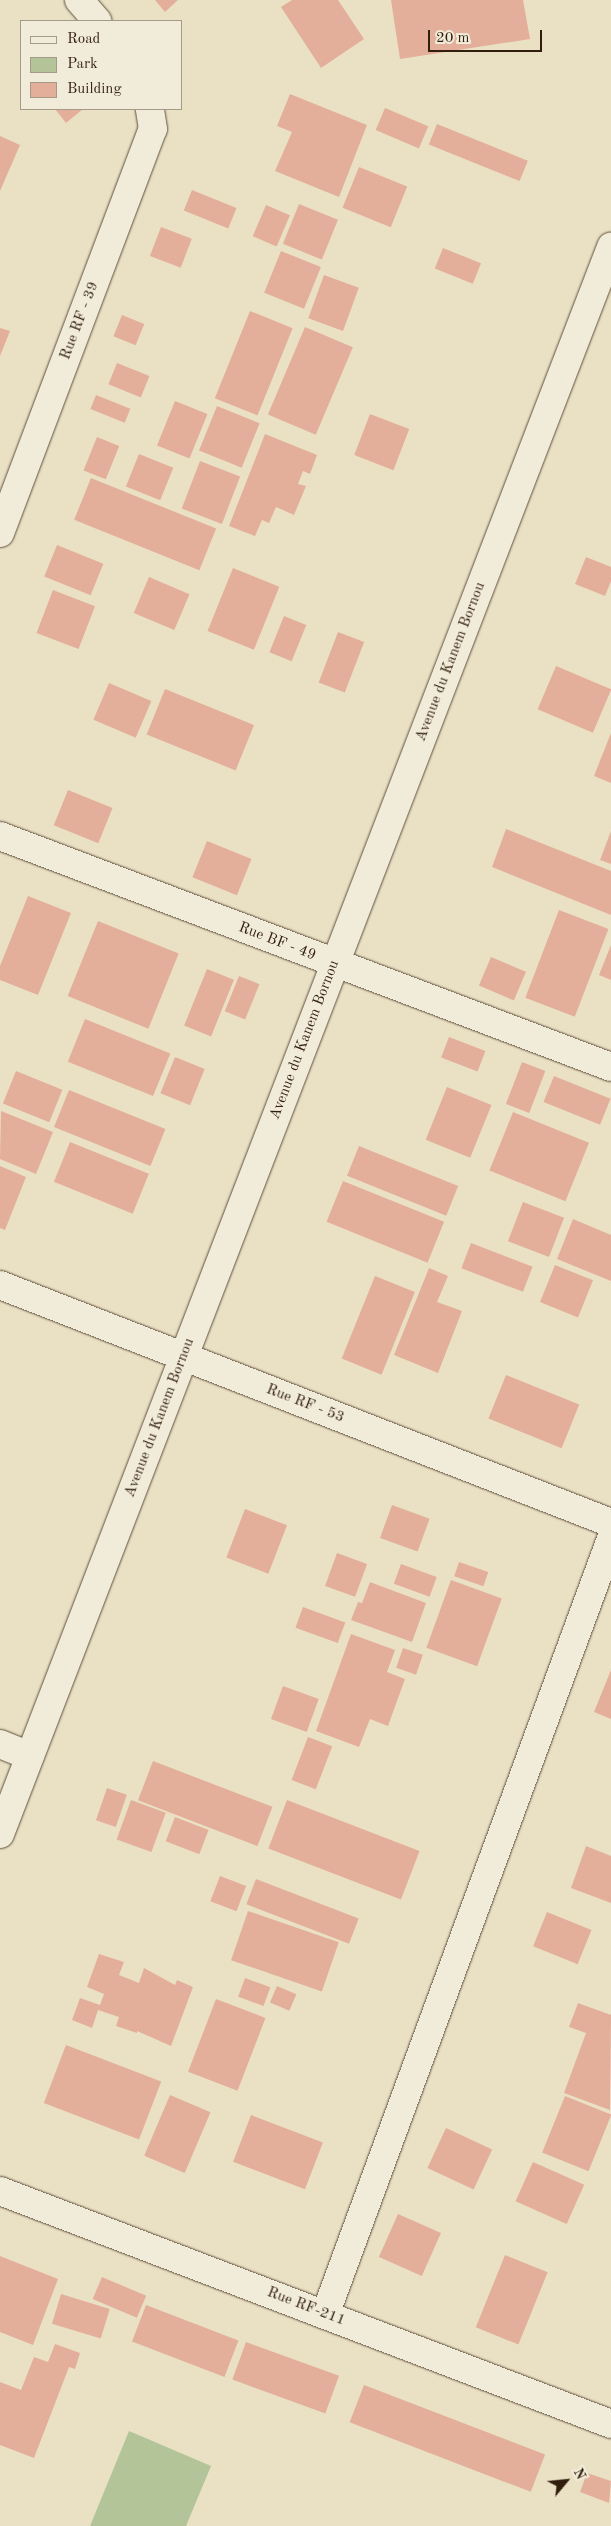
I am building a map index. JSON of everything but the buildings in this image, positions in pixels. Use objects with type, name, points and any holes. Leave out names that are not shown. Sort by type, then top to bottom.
[{"type":"street","points":[[80,0],[96,20]]},
{"type":"street","name":"Rue RF - 39","points":[[0,533],[152,129],[150,110]]},
{"type":"street","name":"Avenue du Kanem Bornou","points":[[0,1834],[611,247]]},
{"type":"street","name":"Rue BF - 49","points":[[0,836],[611,1067]]},
{"type":"street","name":"Rue RF - 53","points":[[0,1285],[611,1522]]},
{"type":"street","points":[[325,2315],[611,1539]]},
{"type":"street","points":[[0,1744],[30,1756]]},
{"type":"street","name":"Rue RF-211","points":[[0,2191],[611,2424]]},
{"type":"green space","points":[[129,2431],[211,2466],[186,2526],[90,2526]]}]
